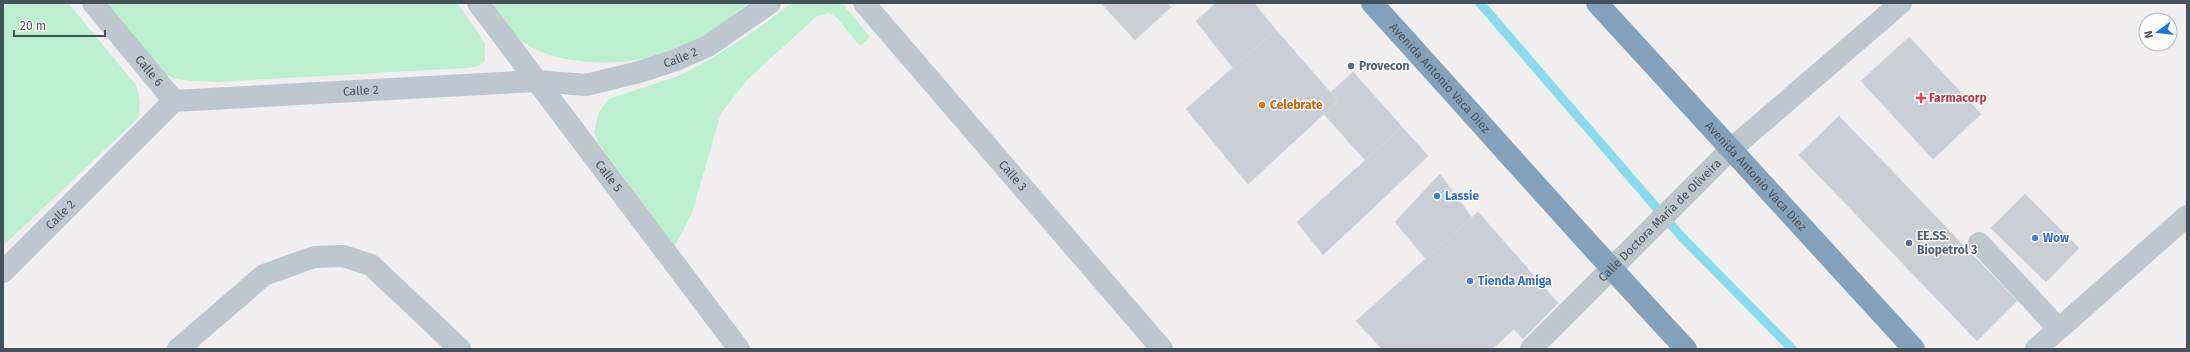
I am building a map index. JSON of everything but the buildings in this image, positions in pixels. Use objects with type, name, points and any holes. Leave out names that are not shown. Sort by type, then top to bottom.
[{"type":"highway","name":"Avenida Antonio Vaca Diez","points":[[1372,3],[1560,210],[1612,270],[1686,349]]},
{"type":"highway","name":"Avenida Antonio Vaca Diez","points":[[1597,3],[1730,150],[1914,349]]},
{"type":"street","name":"Calle 6","points":[[94,3],[174,101]]},
{"type":"street","name":"Calle 5","points":[[478,3],[739,349]]},
{"type":"street","name":"Calle 2","points":[[3,272],[174,101],[536,81],[586,85],[646,70],[708,46],[770,3]]},
{"type":"street","name":"Calle 3","points":[[864,3],[1162,349]]},
{"type":"street","name":"Calle Doctora María de Oliveira","points":[[1532,349],[1730,150],[1901,3]]},
{"type":"street","points":[[2036,349],[2187,216]]},
{"type":"street","points":[[1979,243],[2059,329]]},
{"type":"street","points":[[178,349],[264,275],[314,257],[343,256],[371,265],[415,304],[460,349]]},
{"type":"green space","points":[[3,3],[68,3],[136,85],[140,105],[138,118],[3,246]]},
{"type":"green space","points":[[105,3],[457,3],[485,43],[485,60],[479,66],[466,68],[216,82],[184,80],[167,75],[159,69],[142,52]]},
{"type":"green space","points":[[492,3],[749,3],[705,35],[670,52],[648,58],[599,62],[575,60],[552,55],[531,47],[515,35]]},
{"type":"green space","points":[[792,3],[842,3],[870,37],[860,46],[836,17],[829,13],[817,16],[747,80],[721,113],[692,213],[675,246],[599,144],[594,132],[599,112],[609,99],[678,76],[702,64],[746,37]]},
{"type":"waterway","points":[[1480,3],[1680,235],[1792,349]]},
{"type":"place","name":"Provecon","points":[[1351,66]]},
{"type":"place","name":"Farmacorp","points":[[1921,98]]},
{"type":"place","name":"Celebrate","points":[[1262,105]]},
{"type":"place","name":"Lassie","points":[[1437,196]]},
{"type":"place","name":"Wow","points":[[2035,238]]},
{"type":"place","name":"EE.SS. Biopetrol 3","points":[[1909,243]]},
{"type":"place","name":"Tienda Amiga","points":[[1470,281]]}]
